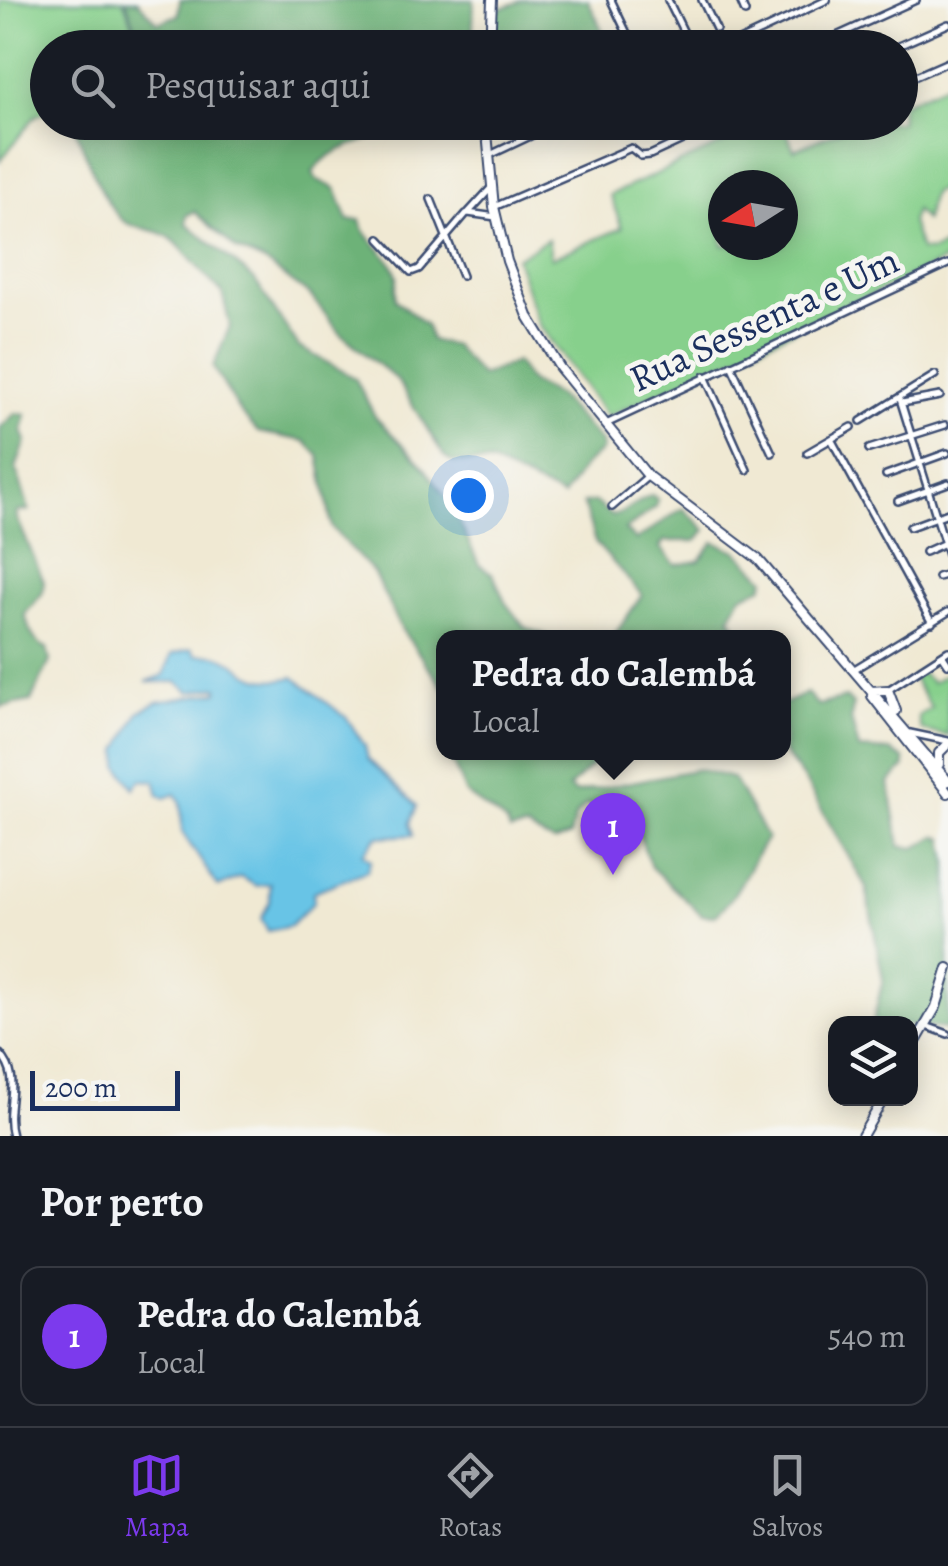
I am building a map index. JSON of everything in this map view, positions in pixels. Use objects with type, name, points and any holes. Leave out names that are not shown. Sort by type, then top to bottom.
[{"type":"main road","points":[[491,30],[492,0]]},
{"type":"main road","points":[[487,140],[494,212],[528,316],[553,359],[648,476],[758,558],[899,724],[948,793]]},
{"type":"main road","points":[[872,691],[888,690],[899,724],[948,781]]},
{"type":"main road","points":[[940,769],[939,753],[948,742]]},
{"type":"main road","points":[[918,1039],[948,968]]},
{"type":"main road","points":[[862,1136],[879,1106]]},
{"type":"street","points":[[611,0],[625,30]]},
{"type":"street","points":[[668,0],[683,30]]},
{"type":"street","points":[[702,0],[716,29]]},
{"type":"street","points":[[740,0],[745,12]]},
{"type":"street","points":[[763,30],[827,0]]},
{"type":"street","points":[[850,30],[916,0]]},
{"type":"street","points":[[918,37],[948,24]]},
{"type":"street","points":[[918,76],[948,62]]},
{"type":"street","points":[[487,156],[521,140]]},
{"type":"street","points":[[491,188],[468,213],[494,212],[632,148],[641,156],[650,155],[683,140]]},
{"type":"street","points":[[431,199],[462,276]]},
{"type":"street","points":[[380,238],[412,272],[466,214]]},
{"type":"street","name":"Rua Sessenta e Um","points":[[603,425],[948,264]]},
{"type":"street","points":[[732,365],[772,453]]},
{"type":"street","points":[[861,420],[901,401],[935,375]]},
{"type":"street","points":[[705,376],[747,470]]},
{"type":"street","points":[[901,401],[940,396]]},
{"type":"street","points":[[901,401],[948,554]]},
{"type":"street","points":[[869,449],[912,432],[945,425]]},
{"type":"street","points":[[807,454],[852,427]]},
{"type":"street","points":[[831,439],[932,623]]},
{"type":"street","points":[[886,475],[947,453]]},
{"type":"street","points":[[612,507],[648,476]]},
{"type":"street","points":[[898,501],[928,486],[948,484]]},
{"type":"street","points":[[910,527],[948,513]]},
{"type":"street","points":[[925,552],[946,543]]},
{"type":"street","points":[[938,577],[948,574]]},
{"type":"street","points":[[853,670],[948,612]]},
{"type":"street","points":[[888,690],[945,653],[948,664]]},
{"type":"street","points":[[910,733],[948,742]]},
{"type":"street","points":[[926,1026],[948,1034]]},
{"type":"street","points":[[0,1054],[14,1079],[8,1114],[12,1136]]},
{"type":"green space","points":[[0,0],[123,0],[135,30],[30,30],[30,122],[0,161]]},
{"type":"green space","points":[[180,0],[474,0],[473,30],[136,30],[126,1],[138,1],[158,23],[178,15]]},
{"type":"green space","points":[[524,0],[588,0],[602,30],[494,30],[496,10]]},
{"type":"green space","points":[[948,83],[948,186],[932,193],[925,220],[915,210],[911,222],[920,250],[931,251],[948,244],[948,259],[607,417],[539,325],[516,258],[548,239],[551,258],[622,228],[610,195],[731,140],[790,140],[794,150],[817,140],[918,140],[918,96]]},
{"type":"green space","points":[[80,140],[367,140],[346,147],[322,162],[313,172],[316,179],[336,189],[348,220],[360,220],[367,235],[390,261],[397,276],[396,300],[426,325],[431,340],[454,346],[481,376],[516,362],[530,382],[558,396],[601,442],[602,450],[583,467],[563,497],[492,463],[452,462],[444,456],[397,380],[341,334],[310,295],[265,262],[236,249],[195,212],[187,215],[186,223],[254,279],[299,347],[355,378],[376,418],[420,462],[452,505],[479,565],[493,574],[505,602],[524,627],[532,630],[436,630],[436,677],[402,630],[373,572],[332,528],[319,456],[305,441],[258,432],[240,412],[213,367],[230,326],[222,292],[169,237],[125,222],[102,190]]},
{"type":"green space","points":[[16,413],[26,415],[22,431],[26,441],[16,468],[29,510],[17,512],[17,518],[44,582],[42,594],[25,614],[32,634],[47,648],[50,661],[31,701],[0,707],[0,428]]},
{"type":"green space","points":[[652,495],[658,500],[656,507],[625,530],[636,540],[683,508],[706,530],[696,541],[664,541],[660,547],[675,565],[699,561],[714,542],[737,551],[765,579],[762,587],[741,596],[730,618],[739,630],[618,630],[642,595],[595,542],[583,503],[595,502],[612,516]]},
{"type":"green space","points":[[920,672],[932,683],[948,673],[948,736],[921,730],[918,716],[931,708],[912,677]]},
{"type":"green space","points":[[807,693],[818,705],[847,698],[853,704],[851,719],[859,749],[890,751],[904,759],[905,767],[889,783],[900,846],[916,848],[936,836],[944,839],[948,863],[948,1029],[918,1027],[918,1016],[875,1016],[883,979],[866,887],[791,760],[791,700]]},
{"type":"green space","points":[[452,760],[597,760],[569,788],[575,793],[698,769],[733,778],[767,838],[723,908],[714,916],[702,915],[651,867],[639,834],[621,817],[604,816],[587,804],[576,815],[570,836],[554,842],[526,828],[510,831],[507,823],[466,794]]},
{"type":"water","points":[[192,649],[196,655],[224,658],[261,679],[294,677],[347,718],[365,746],[368,759],[417,806],[410,823],[413,835],[377,837],[363,854],[371,860],[367,871],[313,892],[314,902],[290,926],[268,931],[261,919],[270,901],[270,884],[256,886],[241,877],[218,887],[182,832],[181,803],[176,794],[165,798],[159,795],[155,781],[141,780],[134,788],[119,766],[119,750],[139,712],[158,702],[218,692],[218,687],[190,692],[177,682],[146,682],[164,675],[172,654]]},
{"type":"place","name":"Pedra do Calembá","points":[[613,875]]}]
